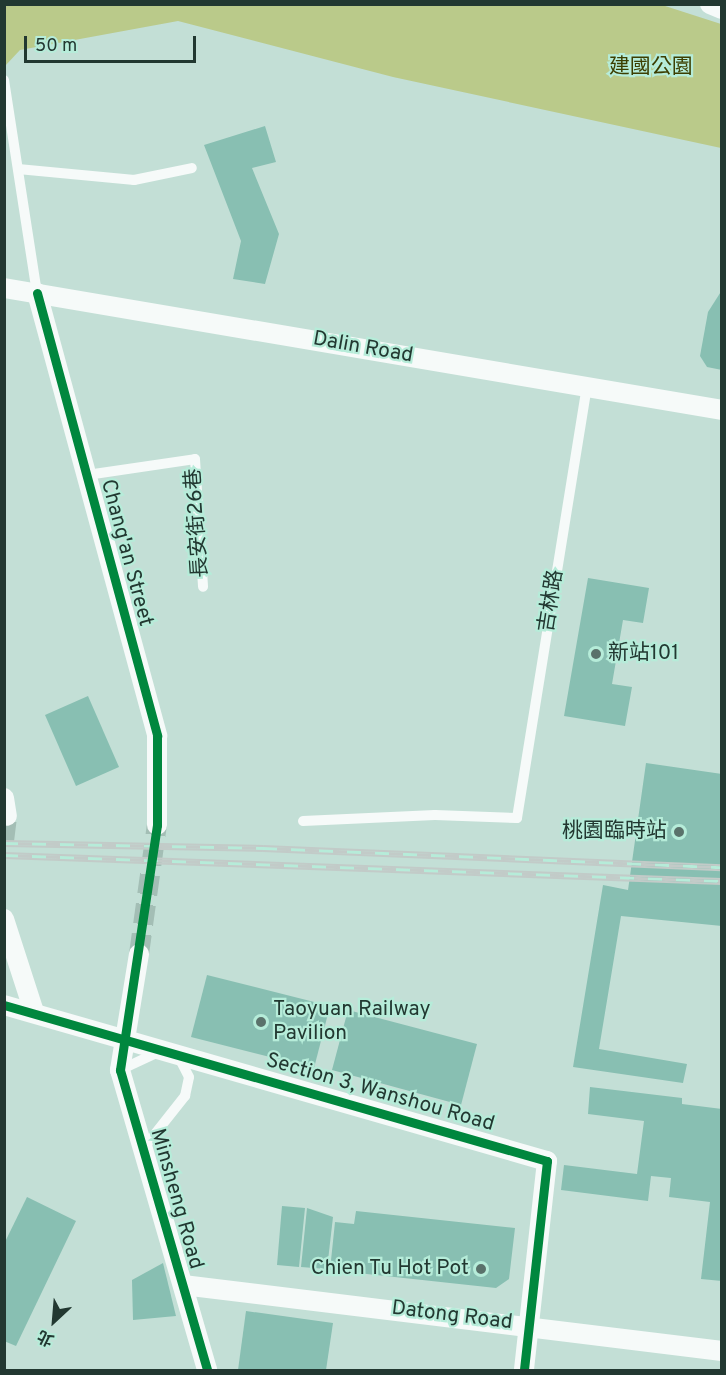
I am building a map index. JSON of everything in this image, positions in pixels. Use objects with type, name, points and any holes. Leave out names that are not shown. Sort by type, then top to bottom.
[{"type":"street","points":[[710,4],[722,9]]},
{"type":"street","name":"Dalin Road","points":[[4,288],[587,385],[722,410]]},
{"type":"street","name":"Chang'an Street","points":[[37,293],[157,736],[157,825]]},
{"type":"street","points":[[4,919],[39,1013]]},
{"type":"street","points":[[123,1037],[139,954]]},
{"type":"street","name":"Section 3, Wanshou Road","points":[[4,1005],[123,1037],[547,1161],[530,1325]]},
{"type":"street","name":"Minsheng Road","points":[[123,1037],[120,1070],[207,1371]]},
{"type":"street","name":"Datong Road","points":[[183,1285],[530,1325],[722,1351]]},
{"type":"street","points":[[524,1371],[530,1325]]},
{"type":"lane","name":"Chang'an Street","points":[[4,80],[37,293]]},
{"type":"lane","points":[[18,169],[134,180],[192,168]]},
{"type":"lane","name":"吉林路","points":[[303,821],[435,815],[517,818],[587,385]]},
{"type":"lane","name":"長安街26巷","points":[[87,476],[195,459],[203,587]]},
{"type":"lane","points":[[120,1070],[170,1051],[187,1068],[189,1086],[143,1149]]},
{"type":"green space","name":"建國公園","points":[[5,4],[662,5],[721,24],[721,148],[393,77],[178,21],[20,50],[5,66]]},
{"type":"building","points":[[265,126],[276,162],[252,168],[279,234],[265,284],[233,279],[241,241],[204,145]]},
{"type":"building","points":[[722,290],[722,370],[707,367],[700,356],[708,312]]},
{"type":"building","name":"新站101","points":[[588,578],[649,588],[643,623],[623,620],[612,684],[632,687],[625,726],[564,716]]},
{"type":"building","points":[[88,696],[119,767],[76,786],[45,715]]},
{"type":"building","points":[[646,763],[722,774],[722,926],[621,916],[599,1049],[687,1064],[683,1083],[573,1067],[603,885],[628,890]]},
{"type":"building","name":"Taoyuan Railway Pavilion","points":[[207,975],[330,1006],[314,1068],[191,1037]]},
{"type":"building","points":[[348,1010],[477,1044],[461,1105],[332,1070]]},
{"type":"building","points":[[590,1087],[682,1098],[682,1104],[722,1109],[722,1281],[701,1279],[710,1202],[669,1197],[671,1178],[651,1176],[648,1201],[561,1190],[564,1165],[637,1174],[644,1121],[588,1114]]},
{"type":"building","points":[[27,1197],[76,1221],[16,1346],[4,1341],[4,1244]]},
{"type":"building","points":[[282,1206],[305,1208],[299,1267],[277,1265]]},
{"type":"building","points":[[307,1208],[333,1217],[327,1269],[301,1267]]},
{"type":"building","points":[[356,1211],[515,1228],[509,1279],[496,1288],[330,1270],[335,1222],[354,1224]]},
{"type":"building","points":[[163,1263],[176,1316],[133,1320],[132,1280]]},
{"type":"building","points":[[246,1311],[333,1323],[326,1370],[238,1370]]},
{"type":"tunnel","points":[[4,841],[7,816]]},
{"type":"tunnel","points":[[139,954],[157,825]]},
{"type":"railway","points":[[4,843],[263,848],[722,867]]},
{"type":"railway","points":[[4,855],[722,881]]},
{"type":"cycle path","points":[[37,293],[157,736],[157,825],[120,1070],[207,1370]]},
{"type":"cycle path","points":[[4,1005],[547,1161],[524,1370]]},
{"type":"place","name":"新站101","points":[[596,654]]},
{"type":"place","name":"桃園臨時站","points":[[679,832]]},
{"type":"place","name":"Taoyuan Railway Pavilion","points":[[261,1022]]},
{"type":"place","name":"Chien Tu Hot Pot","points":[[481,1269]]}]
